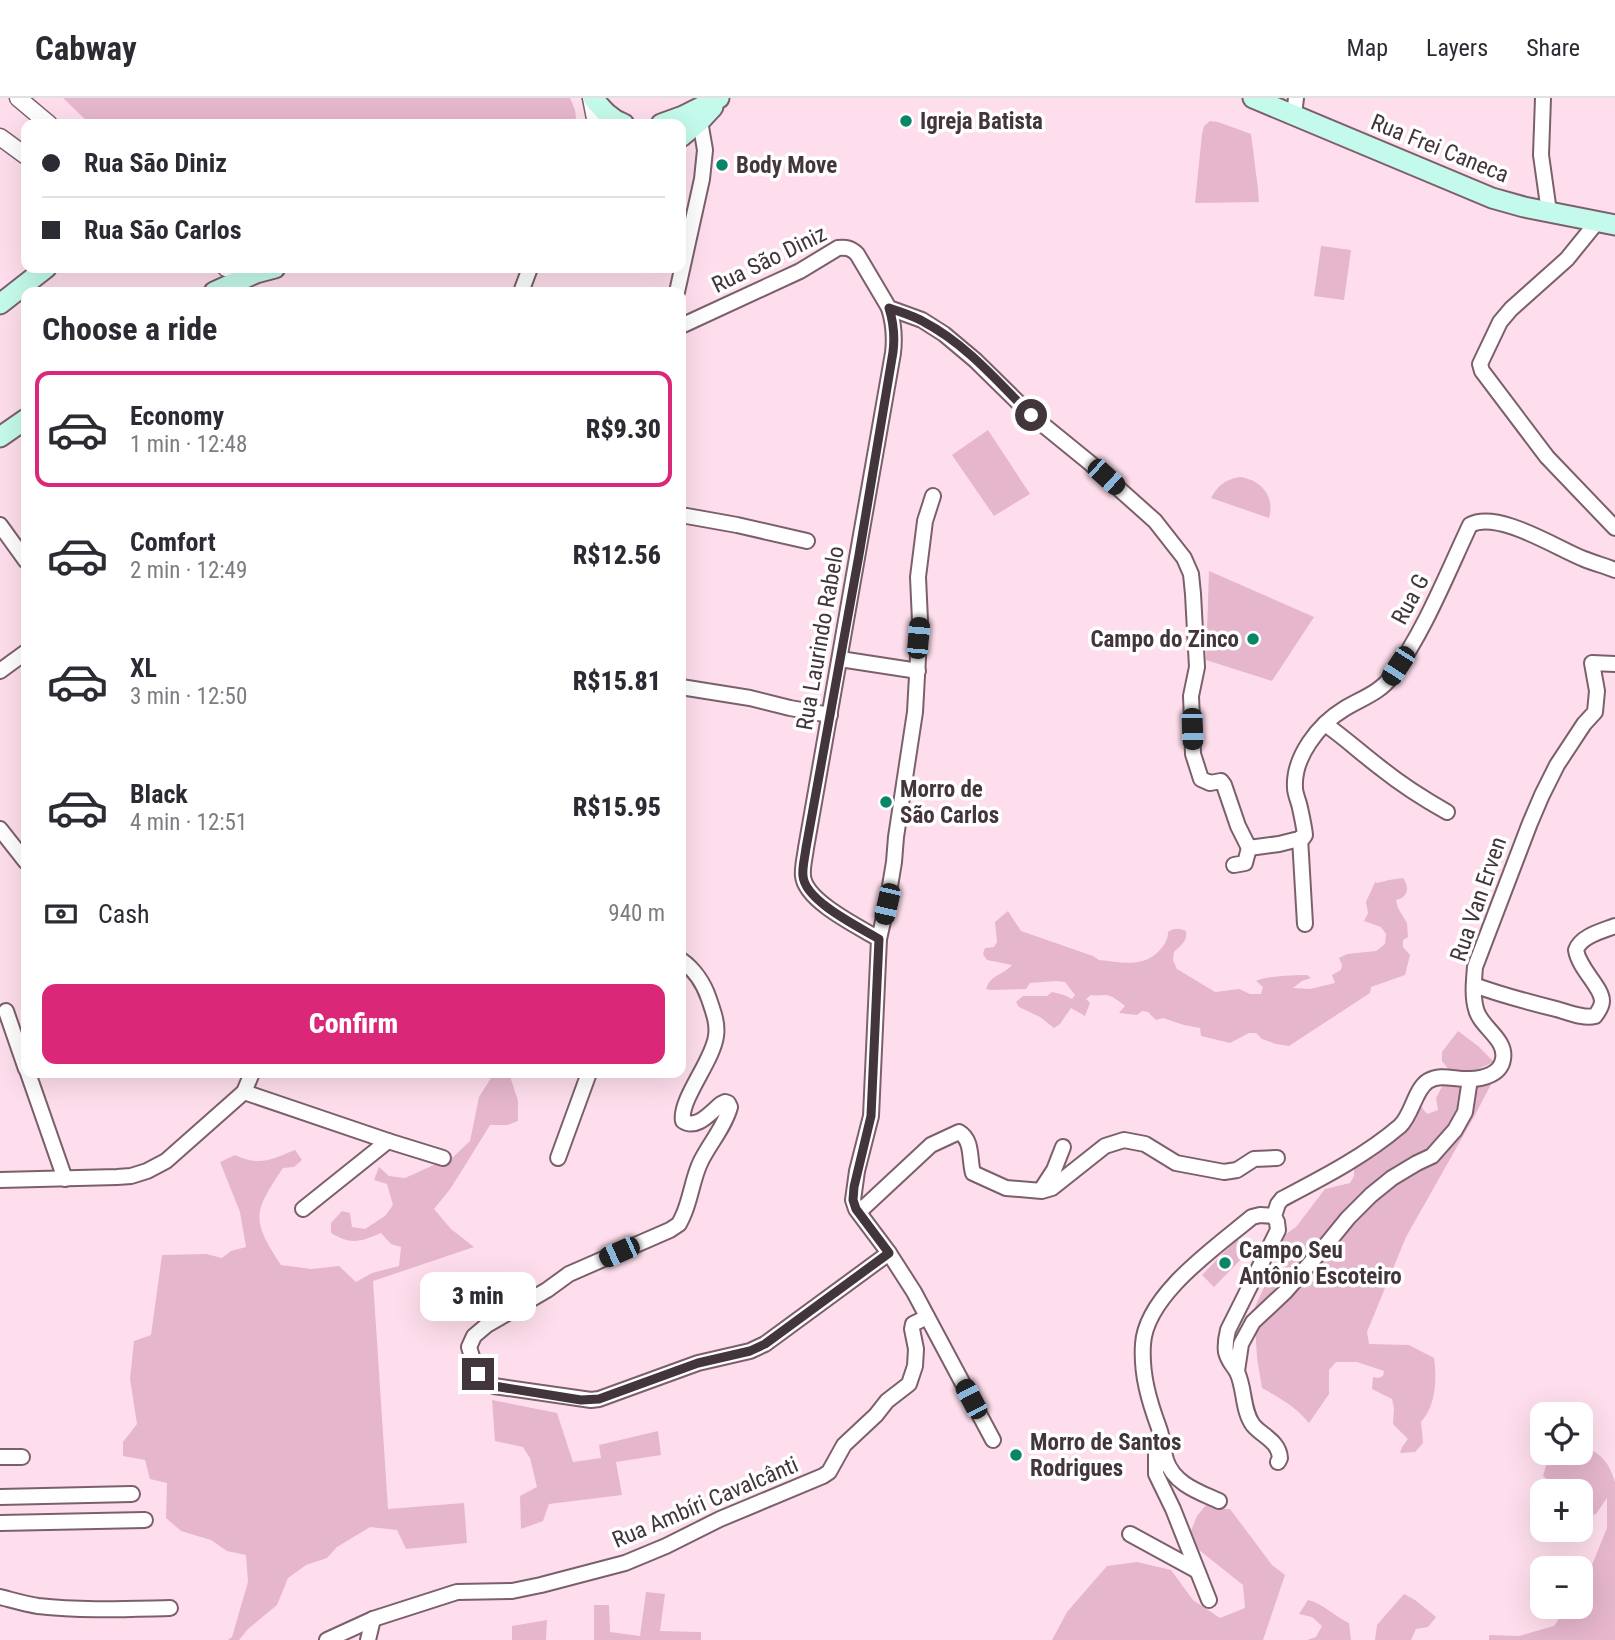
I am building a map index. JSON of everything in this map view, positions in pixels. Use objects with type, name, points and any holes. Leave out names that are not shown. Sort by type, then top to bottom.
[{"type":"main road","points":[[592,98],[614,119]]},
{"type":"main road","points":[[686,133],[720,98]]},
{"type":"main road","points":[[674,119],[720,98]]},
{"type":"main road","name":"Rua Frei Caneca","points":[[1253,98],[1295,106],[1492,198],[1606,223]]},
{"type":"main road","points":[[22,287],[40,273]]},
{"type":"main road","points":[[223,287],[257,273]]},
{"type":"main road","points":[[0,304],[21,288]]},
{"type":"main road","points":[[0,437],[21,422]]},
{"type":"street","points":[[18,98],[43,119]]},
{"type":"street","points":[[592,98],[595,119]]},
{"type":"street","points":[[1543,98],[1541,155],[1549,212]]},
{"type":"street","points":[[686,251],[702,179],[705,150],[700,121]]},
{"type":"street","points":[[0,137],[21,152]]},
{"type":"street","points":[[1606,223],[1511,309],[1500,322],[1480,364],[1482,371],[1547,457],[1615,528]]},
{"type":"street","name":"Rua São Diniz","points":[[686,324],[800,271],[831,251],[845,247],[858,254],[889,308]]},
{"type":"street","points":[[889,308],[922,320],[975,359],[1031,415],[1155,521],[1184,558],[1191,574],[1197,667],[1191,696],[1194,754],[1201,779],[1210,783],[1221,781],[1224,785],[1238,826],[1249,848],[1245,863],[1234,865]]},
{"type":"street","name":"Rua Laurindo Rabelo","points":[[879,939],[815,897],[803,877],[894,344],[894,323],[889,308]]},
{"type":"street","points":[[933,496],[925,521],[919,577],[920,621],[915,712],[894,862],[879,939],[871,1116],[853,1200],[927,1317],[993,1440]]},
{"type":"street","points":[[686,516],[807,541]]},
{"type":"street","name":"Rua G","points":[[1306,924],[1300,838],[1305,835],[1295,788],[1298,766],[1313,737],[1325,724],[1342,710],[1370,696],[1390,679],[1444,584],[1470,525],[1478,521],[1532,534],[1582,559],[1615,570]]},
{"type":"street","points":[[0,525],[21,554]]},
{"type":"street","points":[[0,671],[21,656]]},
{"type":"street","points":[[840,660],[918,671]]},
{"type":"street","name":"Rua Van Erven","points":[[1615,664],[1592,663],[1597,691],[1595,712],[1557,765],[1542,795],[1481,949],[1475,967],[1474,985],[1501,995],[1590,1018],[1595,1016],[1602,1005],[1602,998],[1580,963],[1576,950],[1581,942],[1597,932],[1615,926]]},
{"type":"street","points":[[686,688],[830,715]]},
{"type":"street","points":[[1325,724],[1382,769],[1447,812]]},
{"type":"street","points":[[0,829],[21,856]]},
{"type":"street","points":[[1249,848],[1300,838]]},
{"type":"street","points":[[686,965],[706,990],[716,1021],[717,1035],[683,1106],[682,1121],[697,1124],[721,1104],[728,1103],[730,1107],[698,1167],[682,1219],[675,1228],[569,1274],[487,1325],[474,1336],[469,1347],[478,1374],[485,1382],[494,1386],[581,1400],[599,1399],[698,1363],[750,1351],[765,1344],[889,1253]]},
{"type":"street","points":[[1274,1216],[1282,1199],[1367,1150],[1402,1123],[1423,1085],[1430,1079],[1469,1079],[1494,1073],[1501,1067],[1501,1046],[1480,1020],[1474,985]]},
{"type":"street","points":[[6,1011],[21,1054]]},
{"type":"street","points":[[29,1078],[65,1179]]},
{"type":"street","points":[[0,1180],[131,1176],[147,1171],[166,1161],[244,1092],[250,1078]]},
{"type":"street","points":[[558,1158],[587,1078]]},
{"type":"street","points":[[1278,1462],[1278,1448],[1254,1426],[1249,1416],[1237,1371],[1241,1344],[1253,1322],[1285,1292],[1371,1195],[1392,1178],[1433,1156],[1455,1130],[1465,1112],[1469,1079]]},
{"type":"street","points":[[244,1092],[443,1158]]},
{"type":"street","points":[[859,1212],[931,1144],[959,1132],[968,1139],[973,1173],[1006,1188],[1052,1188],[1105,1146],[1124,1140],[1145,1144],[1176,1163],[1224,1172],[1235,1171],[1254,1159],[1278,1158]]},
{"type":"street","points":[[303,1209],[387,1141]]},
{"type":"street","points":[[1041,1190],[1054,1170],[1063,1147]]},
{"type":"street","points":[[1219,1501],[1194,1490],[1177,1478],[1170,1469],[1148,1397],[1143,1370],[1143,1342],[1148,1322],[1160,1300],[1177,1281],[1252,1216],[1274,1216]]},
{"type":"street","points":[[1237,1371],[1226,1352],[1228,1330],[1278,1230],[1278,1222],[1274,1216]]},
{"type":"street","name":"Rua Ambíri Cavalcânti","points":[[327,1640],[373,1619],[457,1592],[512,1591],[625,1563],[822,1476],[828,1472],[844,1445],[887,1401],[909,1384],[915,1366],[913,1324],[927,1317]]},
{"type":"street","points":[[1161,1433],[1156,1449],[1156,1474],[1209,1600]]},
{"type":"street","points":[[0,1457],[22,1457]]},
{"type":"street","points":[[0,1497],[132,1494]]},
{"type":"street","points":[[0,1523],[145,1520]]},
{"type":"street","points":[[1129,1534],[1196,1570]]},
{"type":"street","points":[[0,1597],[34,1605],[72,1609],[170,1608]]},
{"type":"street","points":[[368,1640],[373,1619]]},
{"type":"shaded area","points":[[63,98],[570,98],[576,118],[576,119],[85,119]]},
{"type":"shaded area","points":[[1210,121],[1251,134],[1259,202],[1195,203],[1202,134],[1204,126]]},
{"type":"shaded area","points":[[1321,246],[1351,250],[1344,300],[1314,296]]},
{"type":"shaded area","points":[[988,430],[1030,494],[994,516],[952,455]]},
{"type":"shaded area","points":[[1240,477],[1255,482],[1265,491],[1270,503],[1269,518],[1211,498],[1222,484]]},
{"type":"shaded area","name":"Campo do Zinco","points":[[1209,571],[1314,617],[1272,681],[1206,660]]},
{"type":"shaded area","points":[[1403,878],[1407,892],[1396,900],[1407,923],[1408,937],[1403,940],[1403,947],[1410,955],[1405,975],[1371,987],[1370,993],[1289,1046],[1262,1039],[1256,1033],[1249,1033],[1230,1043],[1201,1036],[1200,1028],[1163,1018],[1156,1020],[1148,1012],[1142,1011],[1137,1015],[1119,1013],[1125,1006],[1106,995],[1091,995],[1086,999],[1090,1003],[1085,1016],[1071,1008],[1054,1028],[1040,1017],[1019,1007],[1016,1002],[1023,996],[1047,996],[1052,992],[1072,999],[1075,995],[1065,982],[1030,983],[1026,989],[986,989],[991,980],[1012,965],[987,960],[983,954],[985,948],[994,947],[997,942],[995,922],[1008,911],[1021,931],[1099,960],[1115,962],[1138,962],[1151,957],[1162,947],[1168,932],[1181,929],[1186,931],[1186,934],[1185,940],[1174,952],[1173,960],[1177,969],[1215,992],[1239,989],[1250,994],[1261,994],[1263,987],[1256,981],[1280,976],[1307,975],[1311,978],[1293,988],[1310,989],[1335,983],[1332,975],[1341,970],[1339,958],[1347,954],[1376,951],[1385,944],[1386,934],[1381,927],[1364,921],[1368,913],[1366,902],[1375,882]]},
{"type":"shaded area","points":[[1458,1031],[1494,1062],[1469,1073],[1449,1070],[1442,1061],[1442,1052]]},
{"type":"shaded area","points":[[1496,1075],[1406,1237],[1367,1332],[1369,1344],[1409,1345],[1434,1358],[1434,1392],[1430,1408],[1421,1422],[1423,1443],[1415,1452],[1400,1453],[1408,1439],[1393,1424],[1392,1399],[1372,1389],[1373,1377],[1383,1376],[1384,1371],[1357,1362],[1336,1362],[1329,1370],[1329,1394],[1309,1423],[1281,1399],[1262,1388],[1257,1358],[1254,1309],[1268,1279],[1282,1237],[1296,1227],[1325,1189],[1350,1183],[1354,1176],[1354,1167],[1420,1105],[1427,1114],[1438,1110],[1436,1098],[1447,1077]]},
{"type":"shaded area","points":[[491,1078],[511,1078],[518,1101],[518,1121],[507,1125],[490,1125],[451,1188],[434,1209],[451,1229],[474,1247],[373,1281],[388,1509],[464,1503],[467,1543],[406,1549],[397,1530],[370,1527],[337,1547],[327,1558],[306,1565],[288,1578],[277,1605],[239,1640],[228,1640],[232,1637],[248,1582],[246,1555],[227,1551],[211,1540],[181,1531],[166,1518],[167,1483],[150,1479],[145,1460],[123,1456],[123,1442],[137,1424],[130,1379],[134,1341],[151,1335],[162,1255],[206,1254],[222,1258],[231,1251],[246,1247],[240,1212],[220,1162],[235,1155],[252,1161],[266,1160],[295,1150],[302,1160],[294,1167],[283,1168],[261,1206],[264,1237],[281,1265],[311,1269],[339,1266],[356,1282],[372,1273],[399,1266],[401,1247],[391,1244],[381,1233],[350,1241],[331,1233],[331,1223],[342,1211],[350,1213],[352,1227],[365,1229],[385,1216],[393,1205],[387,1184],[374,1180],[379,1167],[389,1176],[405,1178],[452,1158],[470,1141],[479,1097]]},
{"type":"shaded area","name":"Campo Seu Antônio Escoteiro","points":[[1237,1239],[1249,1251],[1214,1287],[1202,1275]]},
{"type":"shaded area","points":[[492,1400],[557,1413],[573,1462],[601,1458],[599,1445],[658,1431],[661,1455],[616,1462],[622,1495],[549,1504],[543,1521],[521,1529],[520,1496],[537,1487],[530,1458],[523,1447],[495,1441]]},
{"type":"shaded area","points":[[1593,1451],[1603,1458],[1610,1469],[1615,1482],[1615,1640],[1489,1640],[1489,1635],[1519,1636],[1554,1626],[1559,1619],[1593,1619],[1593,1562],[1607,1528],[1607,1498],[1593,1515],[1593,1479],[1546,1479],[1543,1476],[1546,1466],[1593,1465]]},
{"type":"shaded area","points":[[1206,1505],[1217,1509],[1230,1509],[1272,1565],[1285,1575],[1263,1640],[1052,1640],[1067,1612],[1107,1566],[1137,1562],[1171,1570],[1193,1600],[1220,1618],[1245,1608],[1243,1585],[1199,1550],[1191,1531],[1197,1516]]},
{"type":"shaded area","points":[[646,1592],[665,1594],[660,1631],[701,1632],[701,1640],[594,1640],[594,1605],[609,1605],[610,1632],[640,1636]]},
{"type":"shaded area","points":[[1404,1594],[1436,1617],[1428,1627],[1416,1629],[1411,1640],[1375,1640],[1377,1625]]},
{"type":"shaded area","points":[[1308,1600],[1349,1623],[1351,1640],[1307,1640],[1316,1637],[1322,1626],[1312,1617],[1299,1614]]},
{"type":"shaded area","points":[[547,1620],[546,1640],[512,1640],[512,1626]]},
{"type":"place","name":"Igreja Batista","points":[[906,121]]},
{"type":"place","name":"Body Move","points":[[722,165]]},
{"type":"place","name":"Campo do Zinco","points":[[1253,639]]},
{"type":"place","name":"Morro de São Carlos","points":[[886,802]]},
{"type":"place","name":"Campo Seu Antônio Escoteiro","points":[[1225,1263]]},
{"type":"place","name":"Morro de Santos Rodrigues","points":[[1016,1455]]},
{"type":"route","points":[[478,1374],[485,1382],[494,1386],[581,1400],[599,1399],[672,1371],[750,1351],[765,1344],[889,1253],[856,1209],[853,1200],[871,1116],[879,939],[815,897],[803,877],[893,352],[894,323],[889,308],[922,320],[944,334],[975,359],[1031,415]]}]
